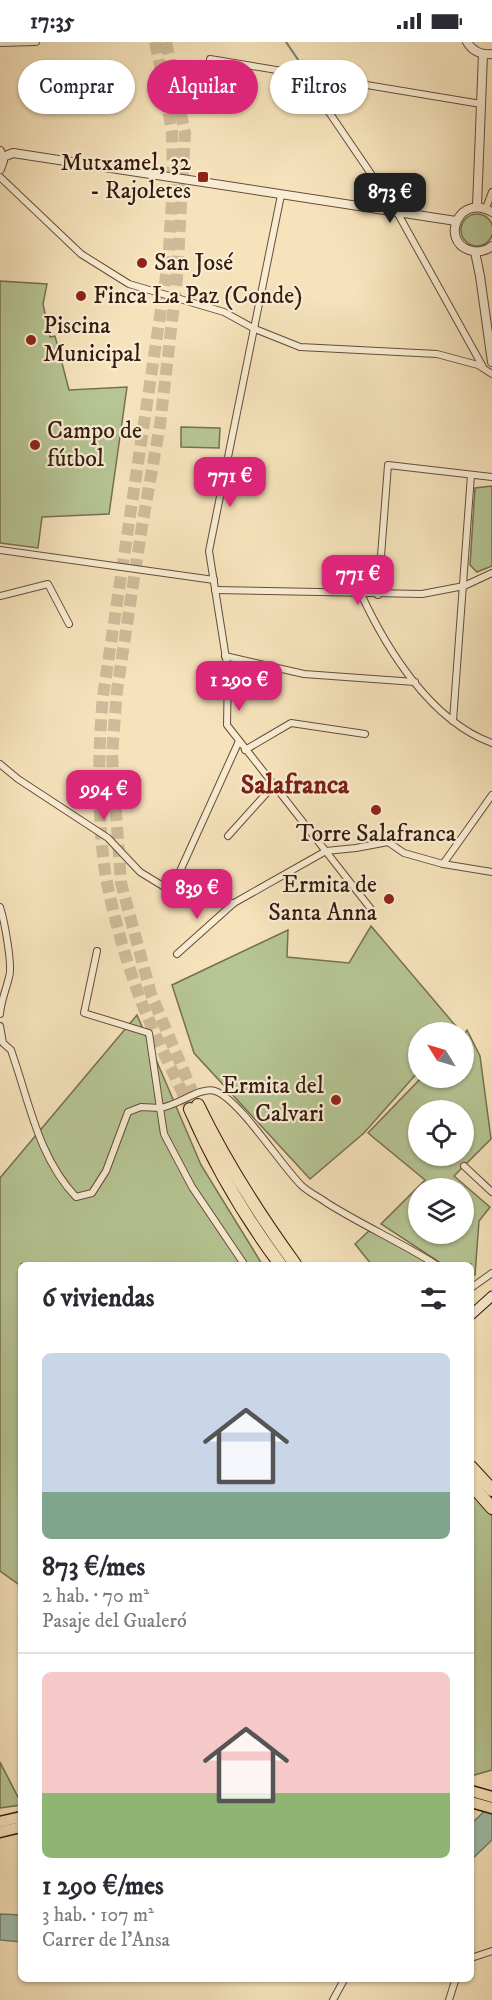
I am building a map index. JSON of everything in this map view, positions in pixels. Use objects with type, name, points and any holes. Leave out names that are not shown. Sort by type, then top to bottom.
[{"type":"highway","points":[[279,1262],[250,1221],[226,1180],[194,1107],[217,1141],[253,1204],[294,1262]]},
{"type":"highway","points":[[474,1470],[492,1490]]},
{"type":"highway","points":[[474,1487],[492,1508]]},
{"type":"main road","points":[[474,1312],[492,1296]]},
{"type":"main road","points":[[481,1799],[492,1808]]},
{"type":"main road","points":[[0,1822],[18,1818]]},
{"type":"main road","points":[[0,1832],[18,1828]]},
{"type":"street","points":[[0,43],[36,42]]},
{"type":"street","points":[[467,42],[477,52],[488,54],[481,104],[485,209]]},
{"type":"street","points":[[210,59],[270,69]]},
{"type":"street","points":[[368,85],[481,104]]},
{"type":"street","points":[[330,114],[397,212],[484,369]]},
{"type":"street","points":[[0,169],[2,154],[13,153],[456,221]]},
{"type":"street","points":[[0,177],[81,254],[129,284],[224,312],[255,329],[300,347],[437,354],[478,365],[492,374]]},
{"type":"street","points":[[485,209],[492,192]]},
{"type":"street","points":[[281,195],[209,551],[228,671],[227,725],[371,909]]},
{"type":"street","points":[[485,209],[467,209],[456,221],[455,231],[459,243],[465,249],[474,252],[489,249],[492,246]]},
{"type":"street","points":[[474,252],[480,276],[492,362]]},
{"type":"street","points":[[378,594],[388,465],[492,477]]},
{"type":"street","points":[[453,721],[471,475]]},
{"type":"street","points":[[0,550],[214,580]]},
{"type":"street","points":[[215,590],[422,594],[464,586],[492,573]]},
{"type":"street","points":[[0,596],[48,584],[69,624]]},
{"type":"street","points":[[361,594],[378,630],[436,707],[453,721],[481,739],[492,743]]},
{"type":"street","points":[[225,656],[304,674],[415,682]]},
{"type":"street","points":[[245,750],[291,723],[365,734]]},
{"type":"street","points":[[171,891],[239,741]]},
{"type":"street","points":[[0,764],[18,779],[108,838],[140,872],[171,891],[189,899],[234,903]]},
{"type":"street","points":[[228,836],[273,786]]},
{"type":"street","points":[[443,864],[492,795]]},
{"type":"street","points":[[177,954],[234,903],[327,851],[388,842],[404,853],[443,864],[492,872]]},
{"type":"street","points":[[0,907],[4,919],[10,975],[3,983],[0,1014]]},
{"type":"street","points":[[97,951],[84,1014],[149,1033],[164,1134],[192,1187],[243,1262]]},
{"type":"street","points":[[0,1026],[2,1046],[11,1050],[32,1120],[52,1165],[65,1186],[76,1197],[92,1193],[106,1171],[128,1112],[141,1107],[171,1107],[208,1089],[218,1091],[239,1108],[273,1153],[303,1187],[355,1221],[432,1262]]},
{"type":"street","points":[[464,1166],[492,1192]]},
{"type":"street","points":[[474,1286],[492,1273]]},
{"type":"street","points":[[474,1957],[492,1951]]},
{"type":"street","points":[[333,2000],[343,1982]]},
{"type":"street","points":[[449,2000],[455,1982]]},
{"type":"shaded area","points":[[477,214],[488,219],[493,230],[488,241],[477,246],[466,241],[461,230],[466,219]]},
{"type":"shaded area","points":[[0,281],[47,284],[43,304],[50,337],[55,336],[69,390],[127,387],[109,514],[42,517],[38,548],[0,543]]},
{"type":"shaded area","points":[[181,427],[220,428],[219,448],[181,447]]},
{"type":"shaded area","points":[[492,486],[492,566],[477,572],[470,565],[475,488]]},
{"type":"shaded area","points":[[371,926],[452,1022],[408,1022],[408,1083],[364,1133],[310,1179],[194,1053],[172,985],[288,930],[287,957],[349,963]]},
{"type":"shaded area","points":[[137,1015],[201,1165],[261,1262],[18,1262],[18,1584],[0,1571],[0,1178]]},
{"type":"shaded area","points":[[474,1044],[480,1056],[491,1139],[474,1156],[474,1100],[408,1100],[408,1166],[368,1133],[411,1088],[474,1088]]},
{"type":"shaded area","points":[[408,1166],[464,1166],[454,1176],[456,1178],[423,1178]]},
{"type":"shaded area","points":[[474,1193],[490,1207],[479,1221],[475,1275],[474,1262],[439,1262],[412,1244],[474,1244]]},
{"type":"shaded area","points":[[408,1197],[408,1242],[381,1224]]},
{"type":"shaded area","points":[[371,1229],[431,1262],[369,1262],[355,1244]]},
{"type":"shaded area","points":[[474,1495],[492,1516],[492,1770],[474,1775]]},
{"type":"shaded area","points":[[0,1762],[18,1797],[18,1805],[0,1808]]},
{"type":"shaded area","points":[[492,1804],[492,1840],[474,1857],[474,1821]]},
{"type":"shaded area","points":[[0,1914],[18,1915],[18,1942],[0,1940]]},
{"type":"waterway","points":[[286,42],[298,60]]},
{"type":"tunnel","points":[[155,42],[172,132],[173,185],[168,263],[103,696],[99,763],[100,810],[106,878],[125,955],[146,1014],[190,1109]]},
{"type":"tunnel","points":[[166,42],[185,133],[177,278],[160,425],[117,690],[112,755],[121,883],[151,994],[198,1105]]},
{"type":"place","name":"Mutxamel, 32 - Rajoletes","points":[[203,177]]},
{"type":"place","name":"San José","points":[[142,263]]},
{"type":"place","name":"Finca La Paz (Conde)","points":[[81,296]]},
{"type":"place","name":"Piscina Municipal","points":[[31,340]]},
{"type":"place","name":"Campo de fútbol","points":[[35,445]]},
{"type":"place","name":"Torre Salafranca","points":[[376,810]]},
{"type":"place","name":"Ermita de Santa Anna","points":[[389,899]]},
{"type":"place","name":"Ermita del Calvari","points":[[336,1100]]},
{"type":"district","name":"Salafranca","points":[[295,785]]}]
